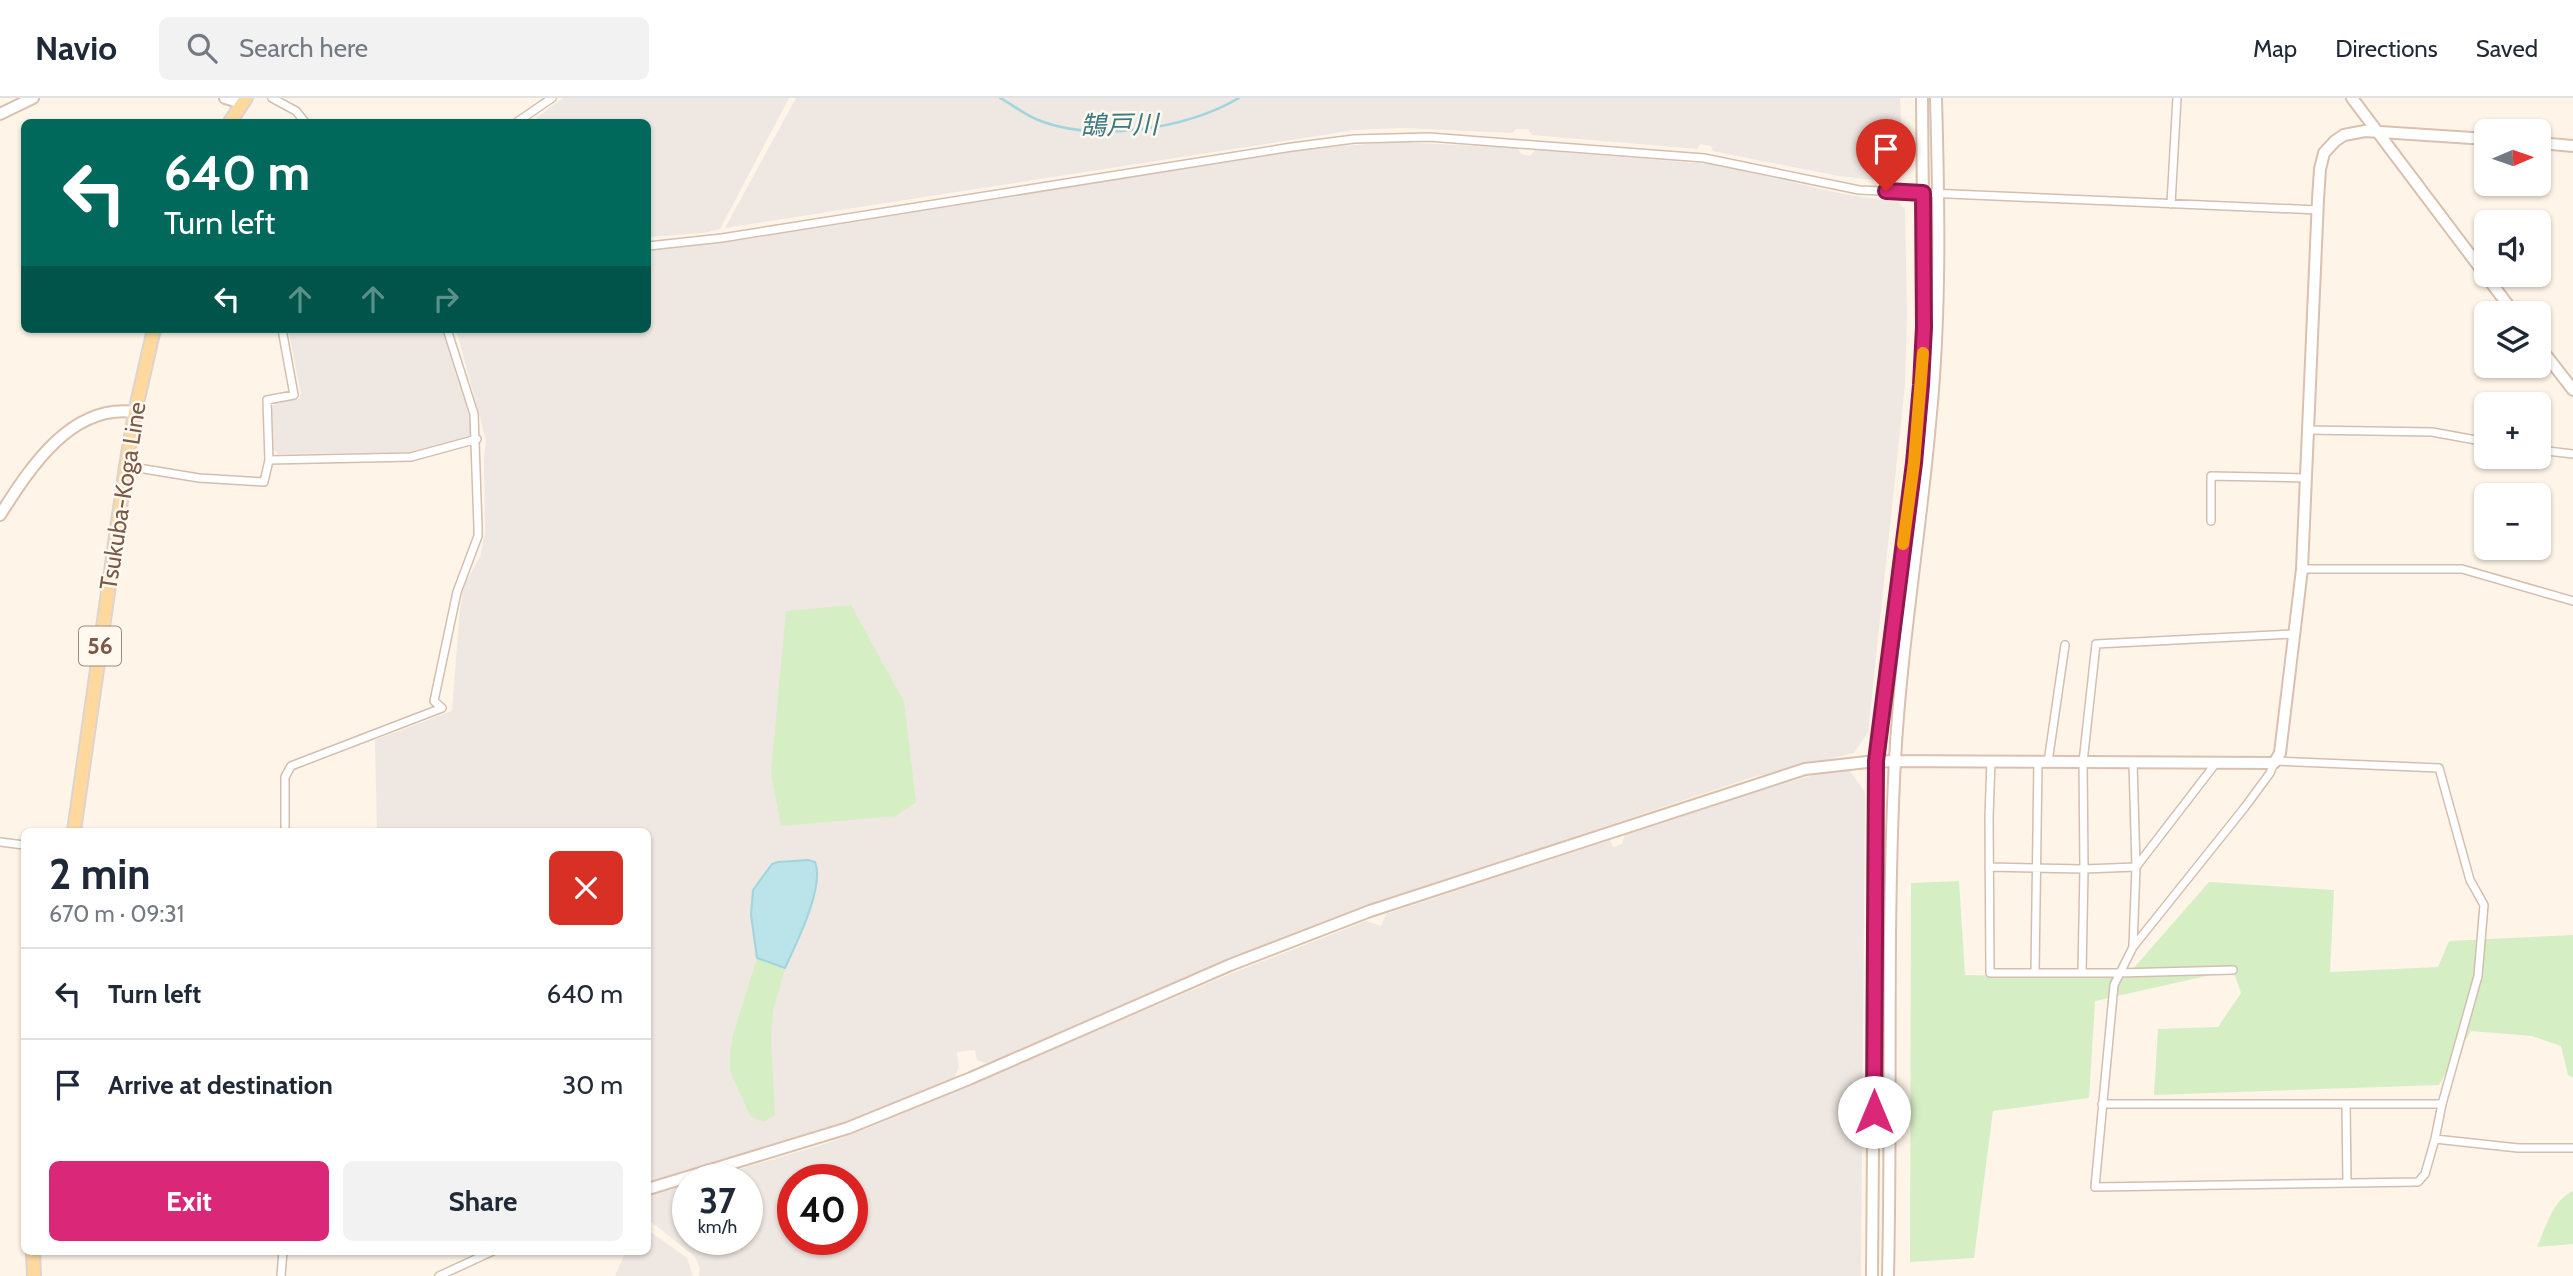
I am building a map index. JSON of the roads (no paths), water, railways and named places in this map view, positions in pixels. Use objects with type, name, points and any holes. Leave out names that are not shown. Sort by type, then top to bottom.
[{"type":"main road","points":[[232,119],[244,101]]},
{"type":"main road","name":"Tsukuba-Koga Line","points":[[74,828],[126,466],[135,412],[154,333]]},
{"type":"main road","points":[[33,1255],[34,1276]]},
{"type":"street","points":[[0,114],[33,98]]},
{"type":"street","points":[[225,98],[244,101]]},
{"type":"street","points":[[272,98],[296,111],[303,119]]},
{"type":"street","points":[[521,119],[552,98]]},
{"type":"street","points":[[1872,1276],[1876,761],[1914,463],[1921,385],[1924,327],[1922,98]]},
{"type":"street","points":[[1888,1276],[1888,998],[1895,761],[1930,424],[1938,305],[1936,98]]},
{"type":"street","points":[[2171,204],[2177,98]]},
{"type":"street","points":[[2352,98],[2505,301]]},
{"type":"street","points":[[651,1188],[848,1128],[971,1078],[1230,965],[1370,911],[1777,776],[1828,765],[1876,761],[2275,762],[2439,768],[2470,880],[2484,905],[2478,976],[2425,1174],[2418,1182],[2095,1187],[2114,985],[2118,973],[2133,947],[2177,896],[2245,807],[2270,773],[2275,762],[2280,753],[2302,569],[2320,169],[2324,153],[2344,135],[2365,131],[2474,138]]},
{"type":"street","points":[[651,246],[722,238],[1292,147],[1354,139],[1405,137],[1696,157],[1848,188],[2318,210]]},
{"type":"street","points":[[2552,144],[2573,146]]},
{"type":"street","points":[[126,466],[199,478],[264,482],[269,460],[267,400],[294,395],[283,333]]},
{"type":"street","points":[[285,828],[285,777],[291,766],[442,708],[434,701],[457,593],[478,536],[477,439],[474,414],[448,333]]},
{"type":"street","points":[[2551,362],[2573,390]]},
{"type":"street","points":[[0,515],[41,457],[66,433],[102,413],[114,410],[135,412]]},
{"type":"street","points":[[2307,430],[2432,432],[2474,440]]},
{"type":"street","points":[[269,460],[411,457],[477,439]]},
{"type":"street","points":[[2551,451],[2573,454]]},
{"type":"street","points":[[2211,521],[2211,476],[2306,478]]},
{"type":"street","points":[[2302,569],[2462,569],[2573,601]]},
{"type":"street","points":[[2082,973],[2083,762],[2096,644],[2294,634]]},
{"type":"street","points":[[2035,972],[2043,761],[2065,645]]},
{"type":"street","points":[[1991,761],[1990,972],[2233,970]]},
{"type":"street","points":[[2133,762],[2136,867],[2133,947]]},
{"type":"street","points":[[2136,867],[2216,762]]},
{"type":"street","points":[[0,842],[21,845]]},
{"type":"street","points":[[1989,867],[2136,867]]},
{"type":"street","points":[[2102,1104],[2442,1104]]},
{"type":"street","points":[[2346,1104],[2347,1183]]},
{"type":"street","points":[[2435,1139],[2518,1148],[2573,1149]]},
{"type":"street","points":[[281,1276],[283,1255]]},
{"type":"street","points":[[439,1276],[484,1255]]},
{"type":"water","points":[[808,860],[815,862],[816,886],[802,931],[785,968],[757,958],[751,915],[753,890],[772,864]]},
{"type":"waterway","name":"鵠戸川","points":[[1000,98],[1033,118],[1086,131],[1167,125],[1218,109],[1239,98]]}]
